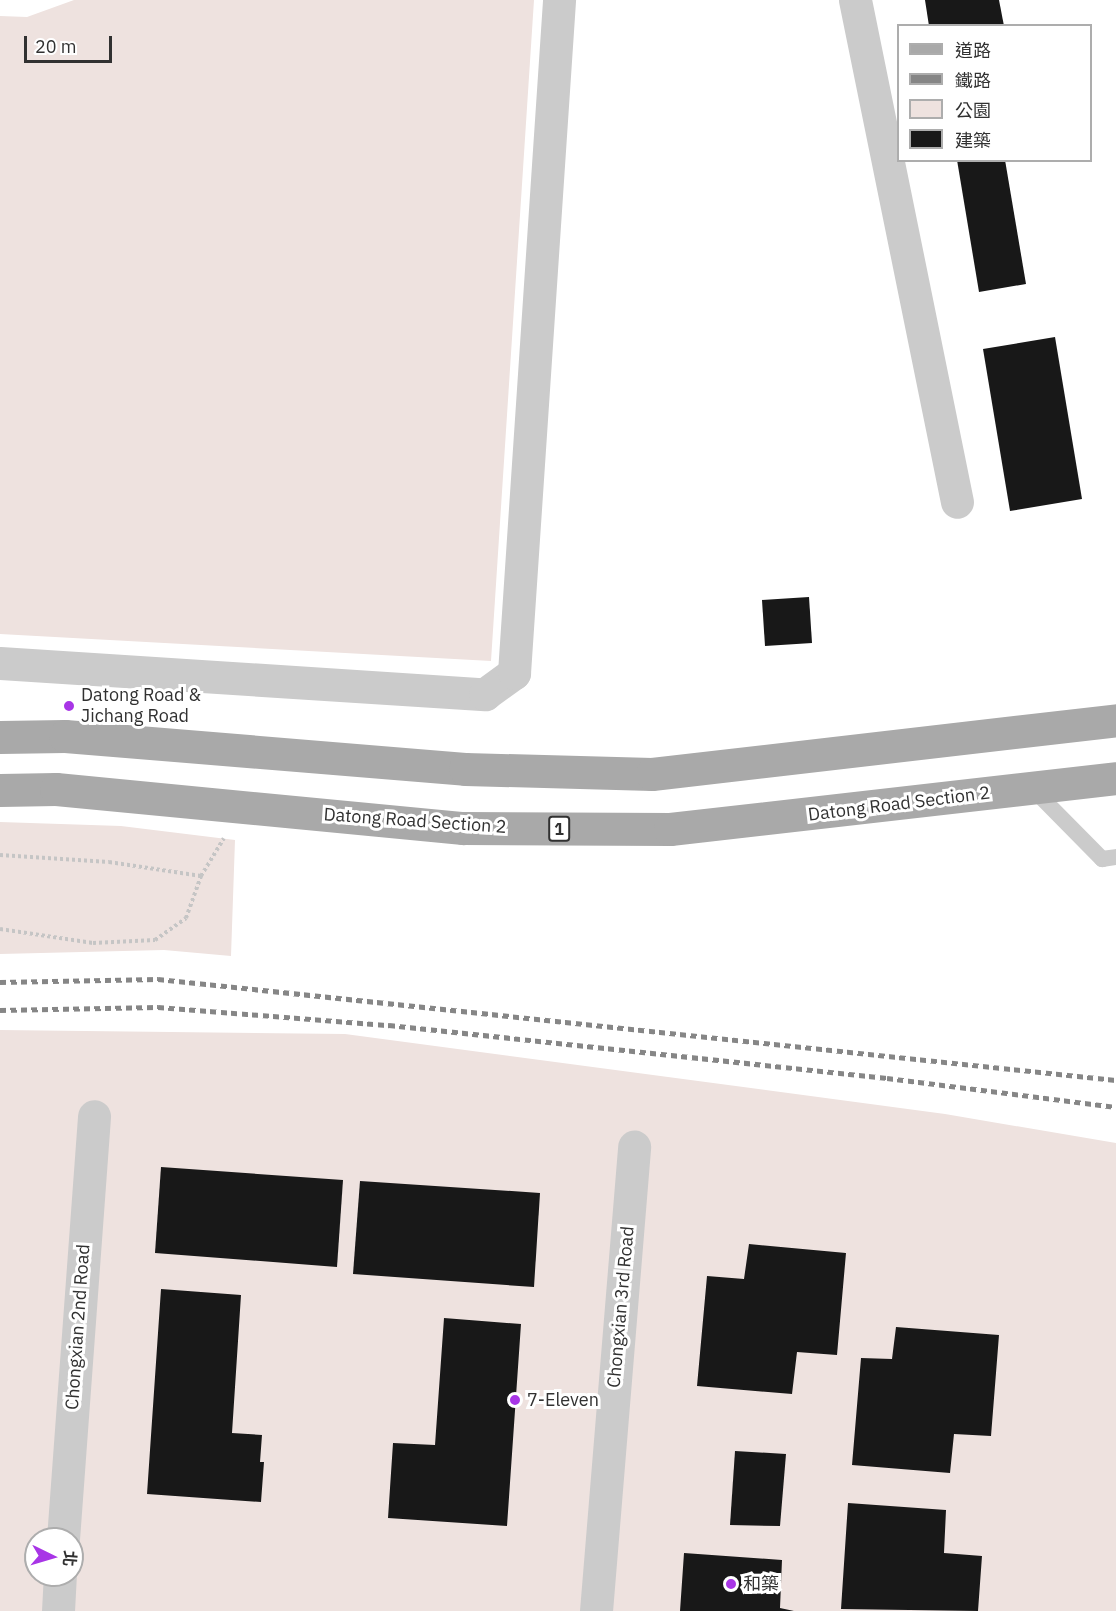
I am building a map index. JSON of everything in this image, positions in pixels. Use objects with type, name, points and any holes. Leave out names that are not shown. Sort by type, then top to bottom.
[{"type":"main road","points":[[0,737],[64,736],[465,768],[652,774],[1116,720]]},
{"type":"main road","name":"Datong Road Section 2","points":[[0,790],[56,789],[464,828],[670,829],[1116,778]]},
{"type":"street","points":[[0,663],[485,694],[514,673],[559,0]]},
{"type":"street","points":[[855,0],[957,502]]},
{"type":"street","name":"Chongxian 2nd Road","points":[[64,1527],[94,1116]]},
{"type":"street","name":"Chongxian 3rd Road","points":[[596,1611],[634,1147]]},
{"type":"street","points":[[57,1611],[59,1587]]},
{"type":"lane","points":[[1032,788],[1102,859],[1116,857]]},
{"type":"path","points":[[0,929],[93,943],[155,940],[186,918],[201,876],[224,838]]},
{"type":"path","points":[[0,855],[109,862],[201,876]]},
{"type":"green space","points":[[74,0],[534,0],[491,661],[0,634],[0,16],[27,17]]},
{"type":"green space","points":[[0,822],[121,826],[235,840],[231,956],[164,950],[0,954]]},
{"type":"green space","points":[[0,1030],[345,1034],[945,1114],[1116,1143],[1116,1611],[0,1611]]},
{"type":"building","points":[[925,0],[999,0],[1004,24],[929,24]]},
{"type":"building","points":[[957,162],[1005,162],[1026,284],[979,292]]},
{"type":"building","points":[[1055,337],[1082,499],[1010,511],[983,349]]},
{"type":"building","points":[[809,597],[812,643],[765,646],[762,600]]},
{"type":"building","points":[[161,1167],[343,1180],[337,1267],[155,1253]]},
{"type":"building","points":[[360,1181],[540,1193],[534,1287],[353,1274]]},
{"type":"building","points":[[749,1244],[846,1253],[837,1355],[797,1352],[792,1394],[697,1386],[707,1276],[744,1279]]},
{"type":"building","points":[[161,1289],[241,1295],[232,1433],[262,1435],[260,1462],[264,1462],[261,1502],[147,1494]]},
{"type":"building","points":[[444,1318],[521,1324],[507,1526],[388,1518],[393,1443],[435,1445]]},
{"type":"building","points":[[896,1327],[999,1335],[991,1436],[954,1434],[950,1473],[852,1465],[861,1358],[892,1359]]},
{"type":"building","points":[[735,1451],[786,1454],[780,1526],[730,1525]]},
{"type":"building","points":[[848,1503],[946,1510],[944,1553],[982,1556],[978,1611],[841,1609]]},
{"type":"building","name":"和築","points":[[684,1553],[782,1560],[780,1608],[794,1611],[680,1611]]},
{"type":"railway","points":[[0,982],[158,979],[1116,1080]]},
{"type":"railway","points":[[0,1010],[158,1007],[389,1025],[887,1078],[1116,1107]]},
{"type":"place","name":"Datong Road & Jichang Road","points":[[69,706]]},
{"type":"place","name":"7-Eleven","points":[[515,1400]]},
{"type":"place","name":"和築","points":[[731,1584]]}]
